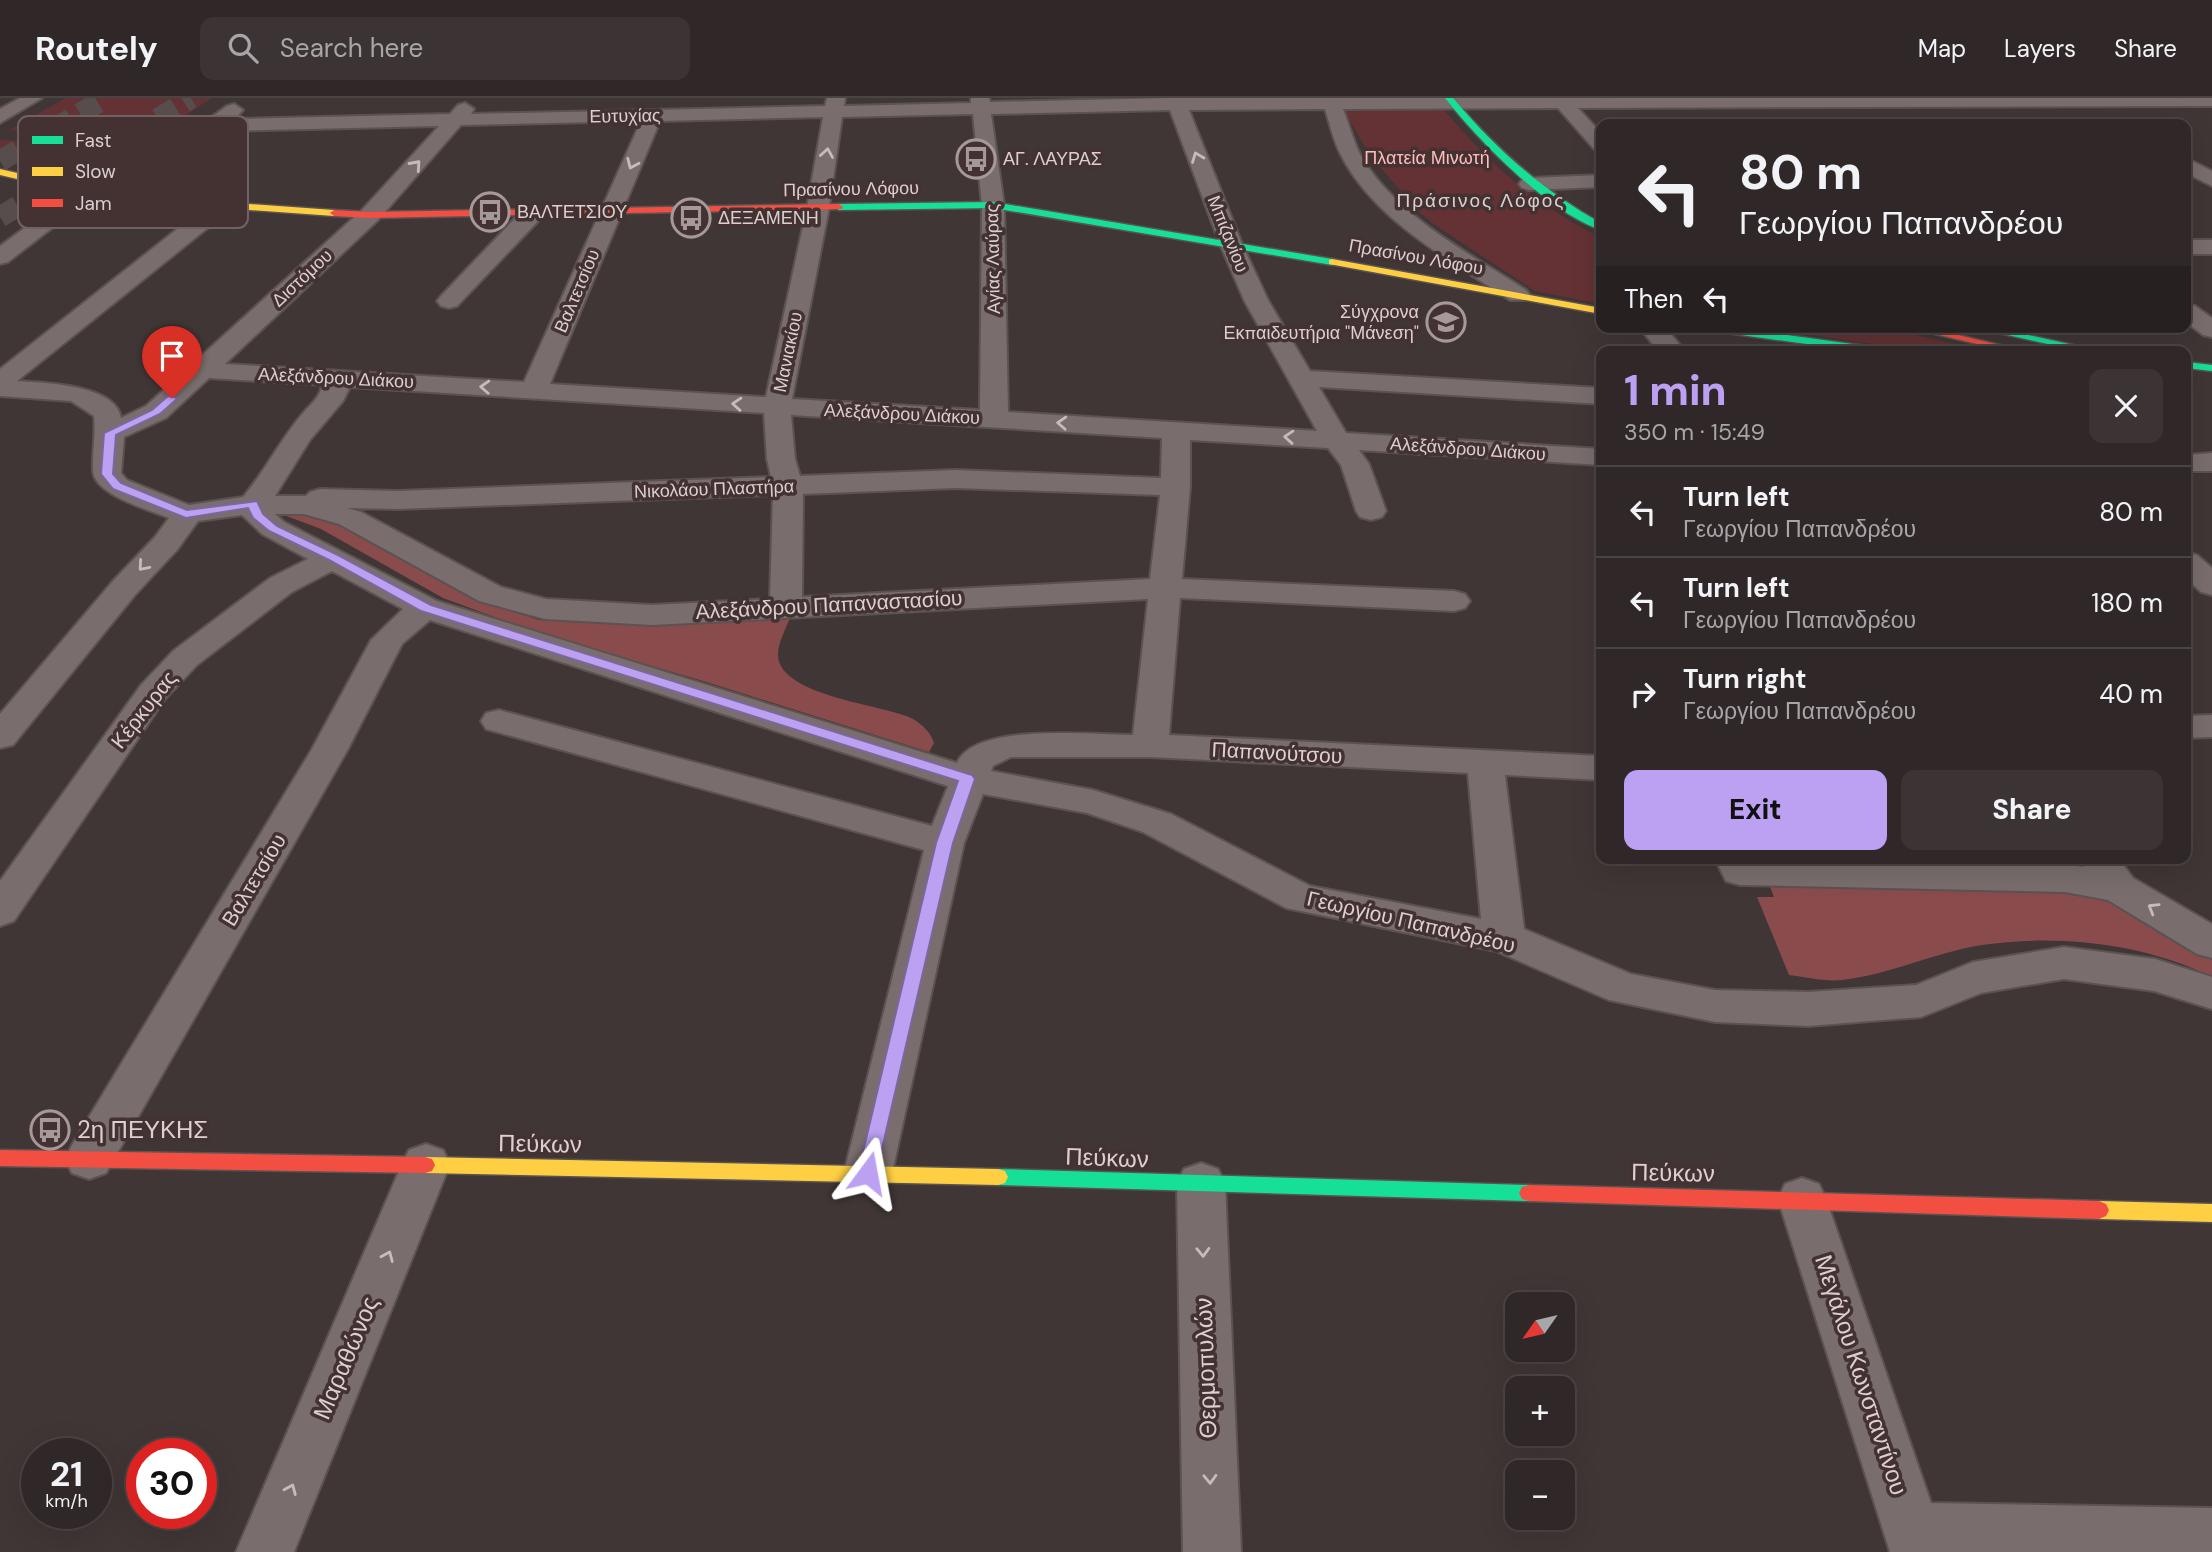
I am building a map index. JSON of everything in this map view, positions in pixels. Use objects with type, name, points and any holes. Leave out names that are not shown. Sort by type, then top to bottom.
[{"type":"street","points":[[0,117],[33,98]]},
{"type":"street","points":[[226,116],[250,98]]},
{"type":"street","name":"Διστόμου","points":[[110,433],[156,412],[203,370],[370,215],[473,98]]},
{"type":"street","points":[[544,118],[558,98]]},
{"type":"street","points":[[1690,100],[1710,119]]},
{"type":"street","name":"Ευτυχίας","points":[[248,124],[653,115],[701,106],[980,102],[1479,101],[1564,104],[1690,100],[1895,103],[2212,100]]},
{"type":"street","name":"Μπιζανίου","points":[[1176,101],[1231,244],[1256,300],[1337,441],[1355,464],[1371,511]]},
{"type":"street","points":[[1452,101],[1492,149],[1596,208]]},
{"type":"street","points":[[1479,101],[1499,123]]},
{"type":"street","name":"Αγίας Λαύρας","points":[[980,102],[993,205],[995,420]]},
{"type":"street","points":[[2084,102],[2111,119]]},
{"type":"street","points":[[1332,103],[1352,157],[1391,203],[1420,228],[1518,295]]},
{"type":"street","points":[[1895,103],[1914,117]]},
{"type":"street","name":"Μανιακίου","points":[[786,608],[788,486],[781,459],[777,407],[818,208],[834,104]]},
{"type":"street","points":[[1564,104],[1596,139]]},
{"type":"street","name":"Βαλτετσίου","points":[[534,390],[653,115]]},
{"type":"street","name":"Πρασίνου Λόφου","points":[[0,161],[18,165]]},
{"type":"street","points":[[2191,165],[2212,166]]},
{"type":"street","points":[[2191,167],[2212,180]]},
{"type":"street","name":"Πρασίνου Λόφου","points":[[0,172],[18,176]]},
{"type":"street","points":[[1534,175],[1550,200],[1596,224]]},
{"type":"street","points":[[1556,183],[1596,181]]},
{"type":"street","name":"Πρασίνου Λόφου","points":[[248,207],[370,215],[993,205],[1231,244],[1596,310]]},
{"type":"street","points":[[449,301],[532,214]]},
{"type":"street","points":[[0,257],[38,228]]},
{"type":"street","points":[[0,385],[194,228]]},
{"type":"street","points":[[2191,247],[2212,247]]},
{"type":"street","points":[[2191,315],[2212,330]]},
{"type":"street","points":[[1749,333],[1845,346]]},
{"type":"street","points":[[1937,333],[1997,346]]},
{"type":"street","points":[[2007,333],[2070,346]]},
{"type":"street","points":[[2191,366],[2212,368]]},
{"type":"street","name":"Αλεξάνδρου Διάκου","points":[[203,370],[1596,457]]},
{"type":"street","points":[[1301,378],[1596,396]]},
{"type":"street","points":[[0,385],[77,394],[107,412],[110,433],[107,474],[117,486],[186,514],[240,505],[268,486],[298,436],[334,394],[335,386],[343,379]]},
{"type":"street","points":[[1150,746],[1175,487],[1176,429]]},
{"type":"street","points":[[2191,463],[2212,462]]},
{"type":"street","name":"Νικολάου Πλαστήρα","points":[[240,505],[313,498],[398,500],[956,479],[1175,487]]},
{"type":"street","name":"Γεωργίου Παπανδρέου","points":[[240,505],[273,528],[426,608],[967,779],[1093,802],[1157,823],[1300,898],[1504,938],[1624,989],[1716,1006],[1808,1009],[1921,1001],[1973,978],[2064,963],[2155,975],[2212,993]]},
{"type":"street","name":"Αλεξάνδρου Παπαναστασίου","points":[[240,505],[306,505],[350,518],[490,594],[545,609],[652,615],[1166,588],[1454,601]]},
{"type":"street","points":[[0,737],[152,556],[178,532],[186,514]]},
{"type":"street","name":"Κέρκυρας","points":[[0,911],[153,692],[185,658],[281,585],[334,558]]},
{"type":"street","points":[[2191,566],[2212,585]]},
{"type":"street","name":"Βαλτετσίου","points":[[89,1159],[330,749],[388,640],[426,608]]},
{"type":"street","points":[[499,720],[944,843]]},
{"type":"street","points":[[2191,727],[2212,726]]},
{"type":"street","name":"Παπανούτσου","points":[[967,779],[976,759],[1006,746],[1150,746],[1596,768]]},
{"type":"street","points":[[1485,764],[1504,938]]},
{"type":"street","points":[[868,1173],[944,843],[967,779]]},
{"type":"street","points":[[1737,864],[1740,871],[2065,878],[2108,874],[2212,943]]},
{"type":"street","name":"Πεύκων","points":[[0,1158],[868,1173],[2212,1213]]},
{"type":"street","name":"Μαραθώνος","points":[[265,1552],[426,1164]]},
{"type":"street","name":"Θερμοπυλών","points":[[1201,1184],[1212,1552]]},
{"type":"street","name":"Μεγάλου Κωνσταντίνου","points":[[1802,1199],[1916,1542]]},
{"type":"street","points":[[1916,1542],[2212,1537]]},
{"type":"green space","points":[[66,98],[212,98],[184,116],[34,116]]},
{"type":"green space","name":"Πλατεία Μινωτή","points":[[1444,110],[1516,183],[1556,212],[1596,234],[1596,303],[1535,291],[1435,225],[1419,212],[1372,158],[1344,111]]},
{"type":"green space","points":[[0,140],[18,141],[18,152],[0,151]]},
{"type":"green space","points":[[1796,333],[1905,333],[1965,346],[1887,346]]},
{"type":"shaded area","points":[[283,511],[321,516],[379,541],[447,585],[490,604],[539,620],[611,624],[790,618],[778,654],[782,669],[814,690],[913,719],[926,730],[934,743],[929,752],[703,681],[538,633],[443,598],[321,529],[284,515]]},
{"type":"shaded area","points":[[1769,884],[2023,886],[2107,901],[2126,908],[2212,957],[2212,977],[2158,956],[2070,941],[1982,945],[1842,980],[1789,975],[1757,897],[1774,897]]},
{"type":"tunnel","points":[[76,116],[106,98]]},
{"type":"tunnel","points":[[162,116],[191,98]]},
{"type":"tunnel","points":[[0,161],[18,150]]},
{"type":"tunnel","points":[[0,217],[18,206]]},
{"type":"traffic: fast","points":[[1449,98],[1482,136],[1518,171],[1558,201],[1596,224]]},
{"type":"traffic: fast","points":[[839,207],[993,205],[1332,262]]},
{"type":"traffic: fast","points":[[1749,333],[1845,346]]},
{"type":"traffic: fast","points":[[2007,333],[2070,346]]},
{"type":"traffic: fast","points":[[2191,366],[2212,368]]},
{"type":"traffic: fast","points":[[998,1177],[1529,1193]]},
{"type":"traffic: slow","points":[[0,172],[18,176]]},
{"type":"traffic: slow","points":[[248,207],[334,213]]},
{"type":"traffic: slow","points":[[1332,262],[1596,310]]},
{"type":"traffic: slow","points":[[425,1165],[998,1177]]},
{"type":"traffic: slow","points":[[2099,1210],[2212,1213]]},
{"type":"traffic: jam","points":[[334,213],[370,215],[839,207]]},
{"type":"traffic: jam","points":[[1938,333],[1998,346]]},
{"type":"traffic: jam","points":[[0,1158],[425,1165]]},
{"type":"traffic: jam","points":[[1529,1193],[2099,1210]]},
{"type":"place","name":"ΑΓ. ΛΑΥΡΑΣ","points":[[976,159]]},
{"type":"place","name":"ΒΑΛΤΕΤΣΙΟΥ","points":[[490,212]]},
{"type":"place","name":"ΔΕΞΑΜΕΝΗ","points":[[691,218]]},
{"type":"place","name":"Σύγχρονα Εκπαιδευτήρια \"Μάνεση\"","points":[[1446,322]]},
{"type":"place","name":"2η ΠΕΥΚΗΣ","points":[[50,1130]]},
{"type":"district","name":"Πράσινος Λόφος","points":[[1481,200]]},
{"type":"route","points":[[172,398],[156,412],[110,433],[107,474],[117,486],[186,514],[253,504],[257,515],[273,528],[426,608],[967,779],[944,843],[868,1173]]}]
